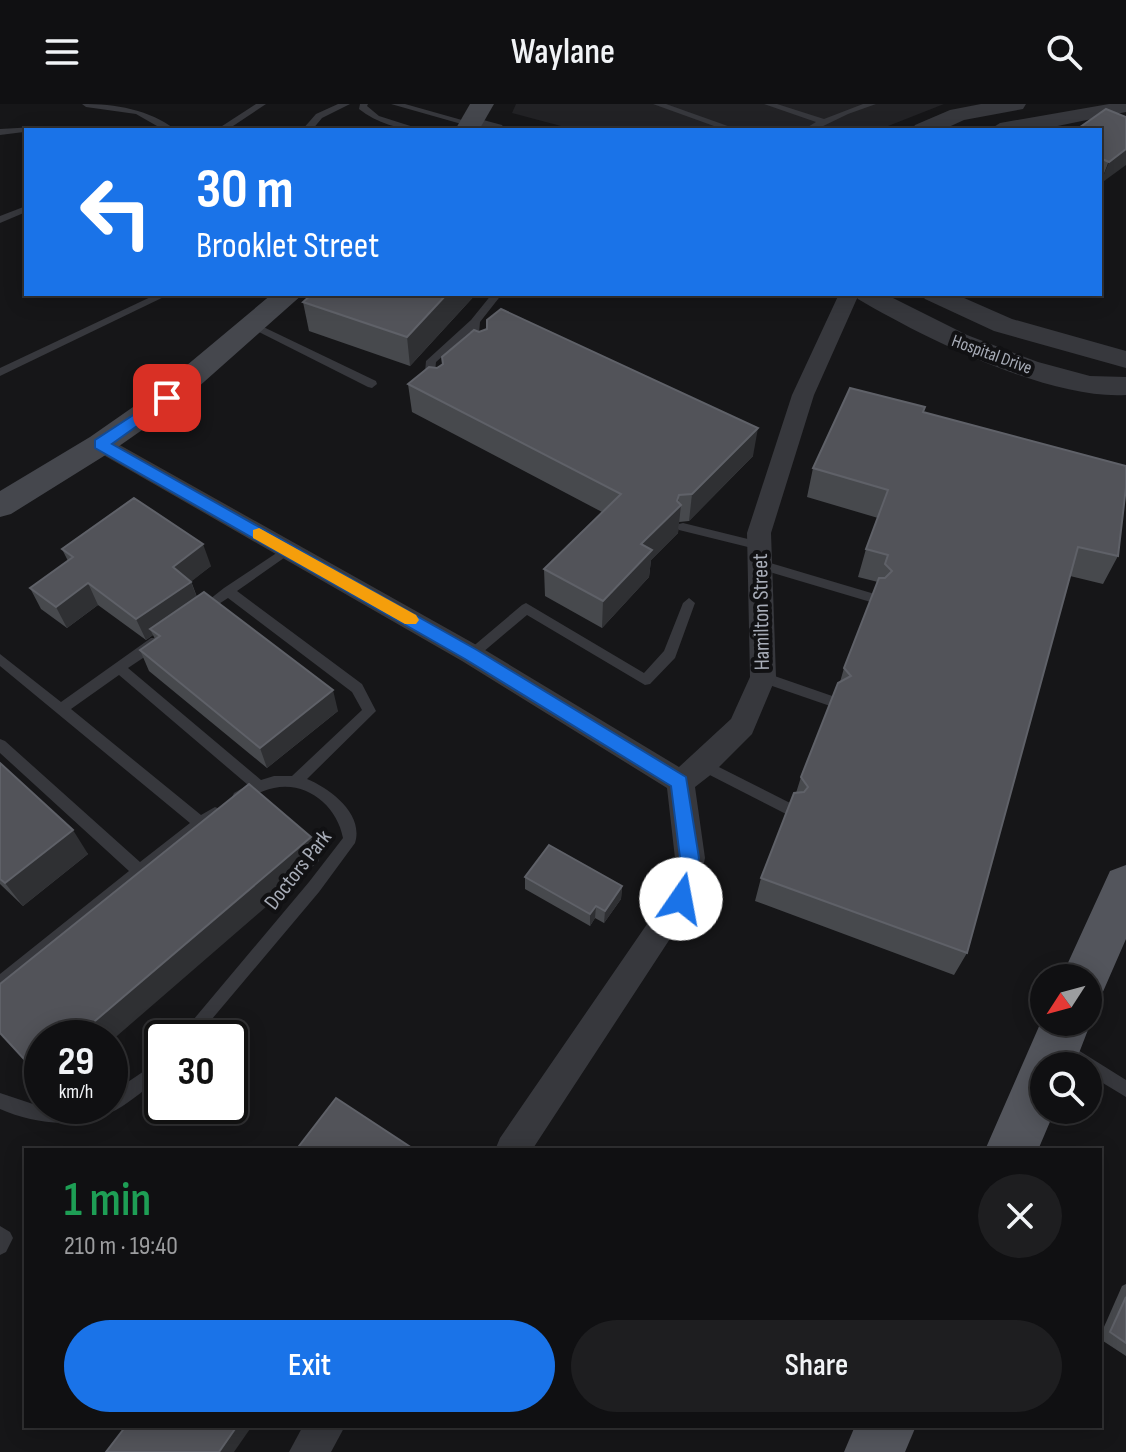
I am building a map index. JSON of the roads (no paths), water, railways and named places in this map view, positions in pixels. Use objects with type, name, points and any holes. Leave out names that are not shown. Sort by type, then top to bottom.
[{"type":"main road","points":[[0,506],[101,444],[167,398],[287,296]]},
{"type":"main road","points":[[1100,956],[1126,885]]},
{"type":"main road","points":[[1012,1148],[1030,1107]]},
{"type":"main road","points":[[874,1452],[885,1428]]},
{"type":"street","points":[[928,128],[958,115],[1015,104]]},
{"type":"street","points":[[1012,128],[1111,111],[1126,104]]},
{"type":"street","name":"Hamilton Street","points":[[680,782],[703,765],[742,726],[763,677],[759,533],[803,395],[848,296]]},
{"type":"street","name":"Hospital Drive","points":[[870,296],[935,333],[990,357],[1103,389],[1126,386]]},
{"type":"street","name":"Hospital Drive","points":[[938,296],[1003,325],[1126,360]]},
{"type":"street","points":[[101,444],[471,654],[680,782],[690,858],[681,899],[513,1148]]},
{"type":"street","points":[[308,1452],[325,1428]]},
{"type":"lane","points":[[86,104],[138,112],[167,128]]},
{"type":"lane","points":[[224,128],[262,104]]},
{"type":"lane","points":[[308,128],[324,112],[346,104]]},
{"type":"lane","points":[[364,104],[362,107],[376,118],[411,128]]},
{"type":"lane","points":[[395,104],[479,122]]},
{"type":"lane","points":[[657,104],[728,128]]},
{"type":"lane","points":[[768,104],[824,122]]},
{"type":"lane","points":[[812,128],[872,104]]},
{"type":"lane","points":[[0,132],[24,131]]},
{"type":"lane","points":[[0,220],[24,210]]},
{"type":"lane","points":[[0,372],[161,296]]},
{"type":"lane","points":[[438,390],[430,372],[431,361],[475,322],[495,296]]},
{"type":"lane","points":[[475,322],[478,346]]},
{"type":"lane","points":[[253,325],[372,384]]},
{"type":"lane","points":[[683,527],[874,598]]},
{"type":"lane","points":[[192,617],[287,550]]},
{"type":"lane","points":[[0,983],[200,823],[258,786],[277,781],[295,782],[369,711],[357,688],[228,591]]},
{"type":"lane","points":[[471,654],[526,608],[645,680],[670,654],[689,603]]},
{"type":"lane","points":[[61,709],[168,634]]},
{"type":"lane","points":[[0,659],[200,823]]},
{"type":"lane","points":[[119,668],[258,786]]},
{"type":"lane","points":[[763,677],[833,702]]},
{"type":"lane","points":[[0,745],[139,871]]},
{"type":"lane","points":[[703,765],[791,810]]},
{"type":"lane","name":"Doctors Park","points":[[201,1020],[314,887],[350,839],[349,824],[339,807],[312,788],[295,782]]},
{"type":"lane","points":[[1102,1077],[1126,1089]]},
{"type":"lane","points":[[0,1101],[24,1113]]},
{"type":"lane","points":[[0,1235],[4,1238],[0,1246]]}]
